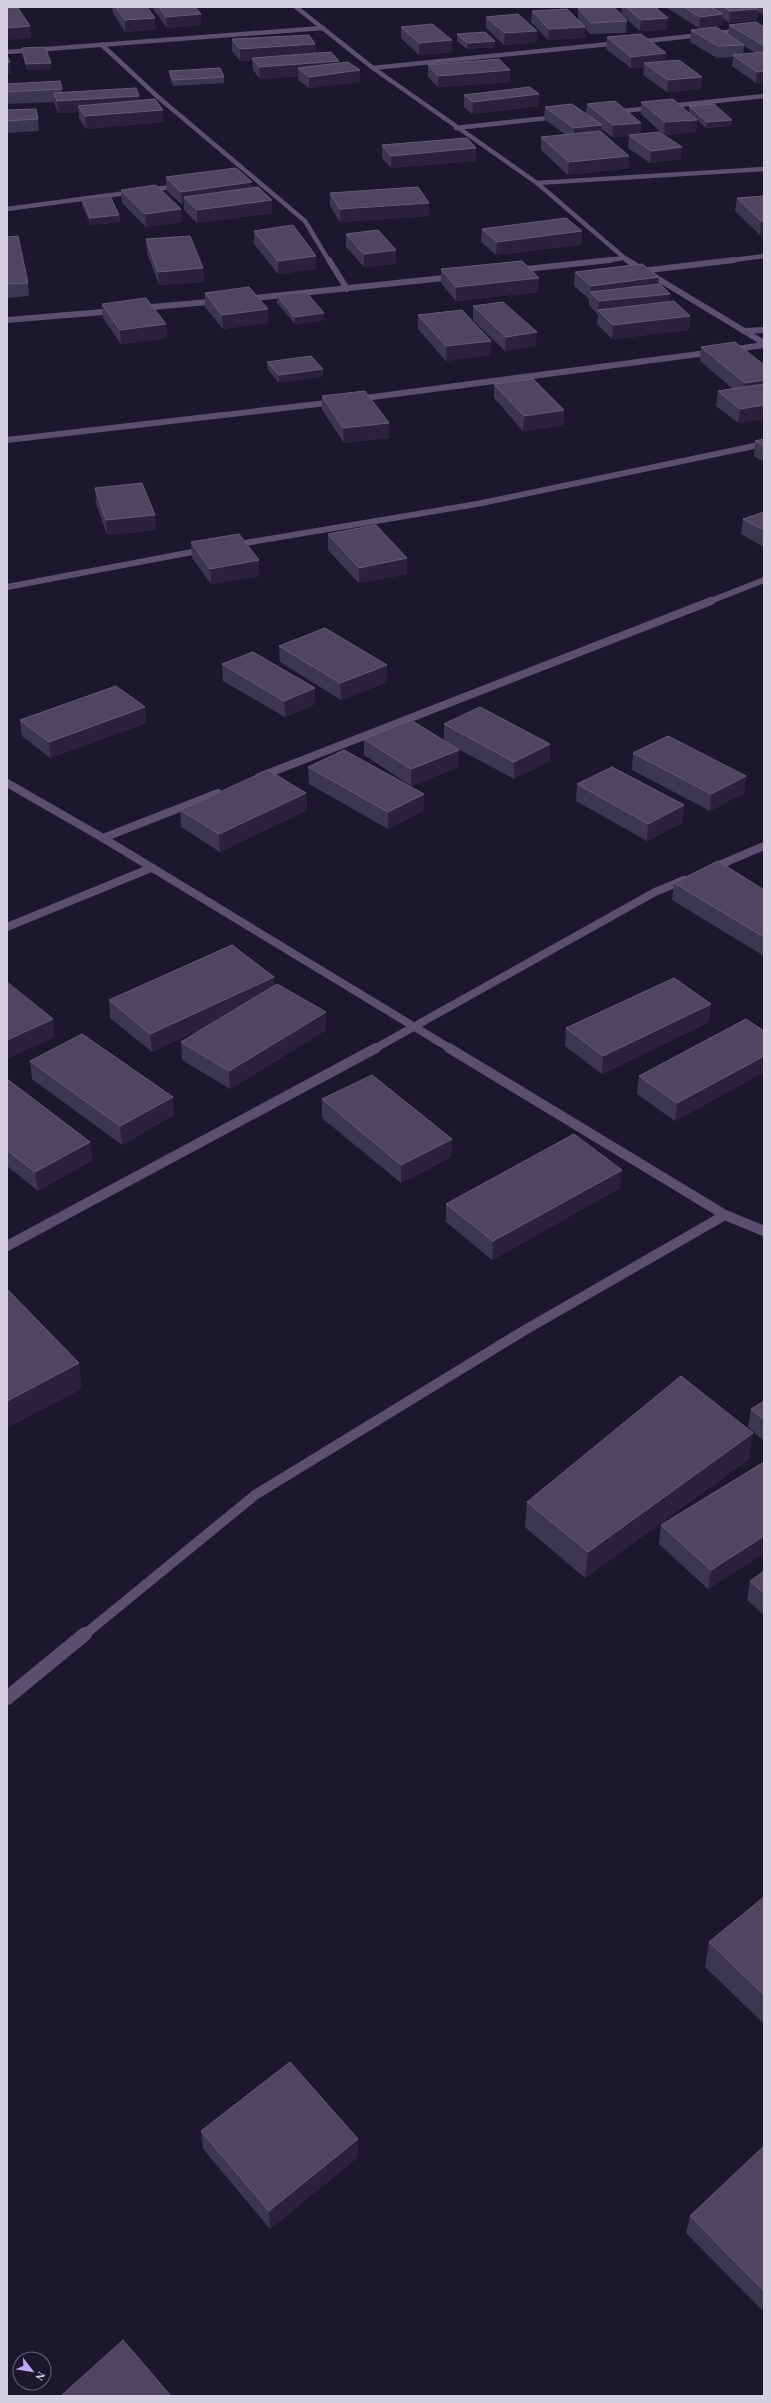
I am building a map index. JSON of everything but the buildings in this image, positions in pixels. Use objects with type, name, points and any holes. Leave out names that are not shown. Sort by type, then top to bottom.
[{"type":"street","points":[[296,7],[373,68],[536,183],[641,271],[764,344]]},
{"type":"street","points":[[7,52],[323,28]]},
{"type":"street","points":[[373,68],[764,28]]},
{"type":"street","points":[[102,45],[158,97],[305,221],[347,289]]},
{"type":"street","points":[[606,112],[764,96]]},
{"type":"street","points":[[456,128],[567,116]]},
{"type":"street","points":[[536,183],[764,169]]},
{"type":"street","points":[[244,177],[252,176]]},
{"type":"street","points":[[7,209],[188,184]]},
{"type":"street","points":[[641,271],[764,256]]},
{"type":"street","points":[[513,270],[624,258]]},
{"type":"street","points":[[239,299],[458,277]]},
{"type":"street","points":[[131,309],[223,301]]},
{"type":"street","points":[[7,320],[123,310]]},
{"type":"street","points":[[743,331],[764,330]]},
{"type":"street","points":[[346,400],[574,372],[764,344]]},
{"type":"street","points":[[7,440],[339,401]]},
{"type":"street","points":[[226,546],[477,504],[764,444]]},
{"type":"street","points":[[7,587],[105,567],[211,549]]},
{"type":"street","points":[[252,780],[764,580]]},
{"type":"street","points":[[7,784],[103,838],[414,1028],[725,1215],[764,1231]]},
{"type":"street","points":[[103,838],[229,789]]},
{"type":"street","points":[[7,1246],[414,1028],[655,892],[764,846]]},
{"type":"street","points":[[7,927],[151,868]]},
{"type":"street","points":[[7,1698],[255,1495],[525,1330],[725,1215]]}]
